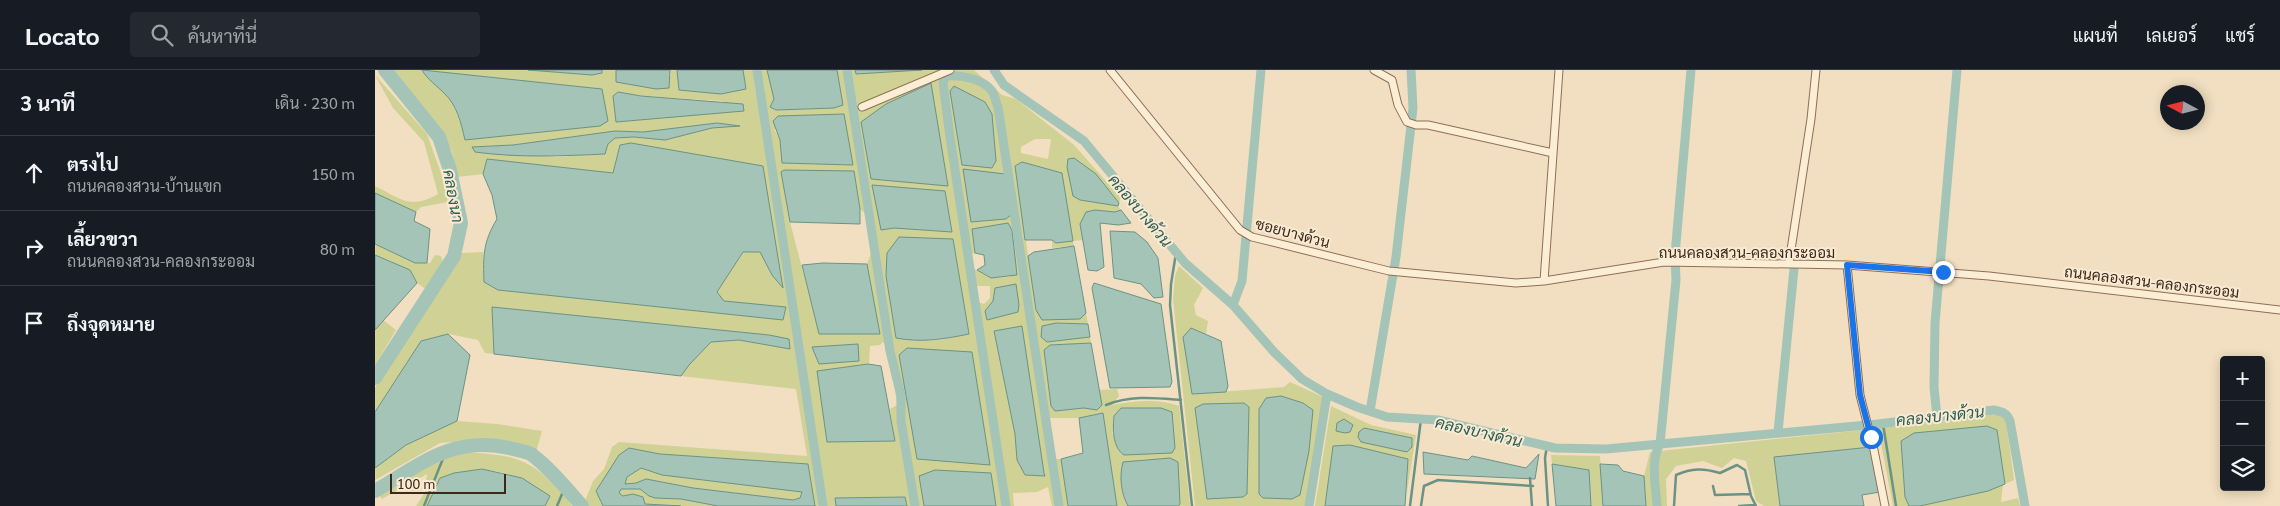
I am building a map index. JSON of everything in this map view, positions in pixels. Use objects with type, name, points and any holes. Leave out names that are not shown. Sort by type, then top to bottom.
[{"type":"street","points":[[861,107],[950,70]]},
{"type":"street","name":"ซอยบางด้วน","points":[[1110,70],[1240,230],[1255,238],[1389,271],[1516,283],[1544,281]]},
{"type":"street","points":[[1373,70],[1392,80],[1398,105],[1407,122],[1553,153]]},
{"type":"street","points":[[1544,281],[1559,70]]},
{"type":"street","points":[[1789,263],[1811,119],[1816,70]]},
{"type":"street","name":"ถนนคลองสวน-คลองกระออม","points":[[1544,281],[1678,261],[1847,265],[1998,277],[2280,310]]},
{"type":"street","points":[[1847,265],[1864,415],[1871,437],[1885,506]]},
{"type":"green space","points":[[393,70],[422,70],[444,92],[450,101],[456,111],[466,140],[450,73],[425,70],[528,70],[592,75],[602,73],[602,70],[616,70],[616,82],[671,76],[670,70],[677,70],[679,90],[746,89],[743,70],[753,70],[756,93],[765,92],[761,70],[767,70],[774,99],[770,107],[776,110],[834,108],[843,105],[837,70],[974,70],[1002,95],[1016,99],[1074,145],[1121,198],[1119,203],[1096,174],[1073,196],[1080,200],[1118,206],[1121,210],[1115,212],[1095,210],[1080,224],[1083,240],[1073,241],[1074,246],[1052,248],[1052,240],[1073,240],[1070,224],[1024,227],[1036,310],[1080,319],[1086,313],[1088,324],[1056,323],[1047,342],[1090,337],[1091,343],[1050,345],[1055,411],[1084,408],[1097,410],[1102,405],[1099,390],[1117,389],[1119,396],[1112,405],[1137,401],[1155,401],[1179,406],[1190,506],[1178,506],[1180,504],[1178,462],[1170,458],[1141,460],[1124,499],[1128,506],[1117,506],[1103,413],[1079,418],[1050,418],[1048,414],[1055,459],[1061,459],[1068,506],[1052,506],[1048,487],[1037,492],[1013,493],[1014,506],[996,506],[991,473],[919,477],[924,506],[907,506],[905,497],[835,498],[836,506],[815,506],[808,464],[660,454],[629,448],[600,502],[603,506],[589,506],[585,501],[593,481],[604,469],[612,447],[619,442],[807,456],[796,389],[681,376],[711,342],[739,340],[790,349],[788,339],[769,335],[493,307],[494,354],[485,353],[478,340],[449,334],[421,341],[375,412],[375,388],[462,253],[483,252],[484,282],[498,290],[783,320],[786,308],[724,301],[717,292],[743,252],[760,252],[772,275],[730,161],[631,143],[617,156],[613,173],[487,159],[483,174],[457,177],[452,151]],"holes":[[[618,92],[641,96],[722,101],[744,111],[617,122],[613,96]],[[737,126],[712,128],[665,140],[634,137],[615,138],[608,144],[604,154],[556,157],[472,147],[513,145],[615,131],[643,132]],[[774,129],[852,165],[782,163],[780,140]],[[1035,139],[1051,139],[1048,159],[1021,153],[1021,147]],[[854,171],[860,209],[867,215],[872,251],[867,264],[880,334],[819,333],[790,222],[781,172]],[[992,173],[1005,174],[971,222]],[[945,191],[952,232],[894,228]],[[972,229],[1010,277],[991,278],[972,268],[970,255],[975,253]],[[953,239],[969,334],[940,340],[912,341]],[[975,286],[990,286],[990,298],[984,304],[978,302]],[[994,332],[1045,476],[1025,475],[1017,460],[1015,434]],[[883,342],[890,351],[897,405],[890,409],[895,441],[817,371],[869,364],[870,346],[880,345]],[[1112,432],[1172,452],[1124,455],[1120,452]]]},
{"type":"green space","points":[[375,75],[427,134],[441,173],[448,202],[421,207],[416,212],[375,193],[375,186],[406,201],[413,202],[428,199],[438,194],[424,142],[393,108]]},
{"type":"green space","points":[[375,244],[415,263],[430,263],[435,255],[441,256],[443,263],[427,290],[417,283],[409,270],[375,255]]},
{"type":"green space","points":[[1179,266],[1203,288],[1194,305],[1196,315],[1208,321],[1206,334],[1191,328],[1192,394],[1284,387],[1290,382],[1323,397],[1324,404],[1318,426],[1306,506],[1195,506],[1173,299],[1175,276]],"holes":[[[1248,407],[1247,494],[1243,497]]]},
{"type":"green space","points":[[382,319],[396,330],[375,365],[375,330]]},
{"type":"green space","points":[[1331,406],[1371,425],[1416,435],[1406,498],[1408,459],[1350,445],[1333,447],[1325,506],[1315,506]]},
{"type":"green space","points":[[1999,414],[2006,421],[2014,480],[2005,484],[1997,430],[1987,426],[1905,497],[1909,506],[1893,506],[1878,428]]},
{"type":"green space","points":[[457,421],[497,424],[542,431],[536,452],[482,440],[440,443],[375,480],[375,468],[406,445]]},
{"type":"green space","points":[[1863,430],[1871,447],[1774,457],[1780,506],[1764,506],[1756,501],[1746,461],[1734,458],[1722,468],[1703,461],[1676,466],[1666,479],[1667,506],[1646,506],[1644,476],[1650,452]]},
{"type":"green space","points":[[458,451],[502,456],[525,463],[548,478],[572,506],[545,506],[550,496],[522,478],[482,469],[440,478],[427,506],[416,506],[425,492],[427,474],[382,499],[379,495],[423,467]]},
{"type":"green space","points":[[1551,455],[1600,456],[1603,506],[1591,506],[1589,470],[1552,464]]},
{"type":"green space","points":[[641,468],[662,475],[802,491],[800,498],[793,500],[693,488],[646,479],[636,483],[625,484],[627,477]]},
{"type":"green space","points":[[2003,484],[2001,502],[2018,498],[2020,506],[1920,506],[1988,491]]},
{"type":"green space","points":[[621,489],[640,489],[655,498],[681,499],[718,506],[657,506],[645,504],[633,494],[623,496],[619,493]]},
{"type":"shaded area","points":[[422,70],[602,89],[608,121],[600,126],[465,140],[460,121],[452,103]]},
{"type":"shaded area","points":[[528,70],[602,70],[602,73],[592,75]]},
{"type":"shaded area","points":[[616,70],[670,70],[669,88],[656,89],[616,82]]},
{"type":"shaded area","points":[[677,70],[743,70],[746,89],[721,94],[679,90]]},
{"type":"shaded area","points":[[767,70],[837,70],[843,105],[834,108],[776,110],[770,107],[774,99]]},
{"type":"shaded area","points":[[855,70],[922,70],[856,74]]},
{"type":"shaded area","points":[[931,83],[948,186],[871,179],[861,122],[886,104]]},
{"type":"shaded area","points":[[954,86],[985,102],[992,114],[996,161],[992,168],[962,165],[950,91]]},
{"type":"shaded area","points":[[618,92],[641,96],[743,104],[744,111],[616,122],[613,96]]},
{"type":"shaded area","points":[[844,114],[853,165],[782,163],[780,140],[773,121],[778,116]]},
{"type":"shaded area","points":[[717,123],[740,126],[712,128],[665,140],[634,137],[615,138],[608,144],[605,154],[524,156],[475,152],[472,147],[513,145],[615,131],[643,132]]},
{"type":"shaded area","points":[[631,143],[763,166],[783,288],[772,275],[760,252],[743,252],[717,292],[724,301],[786,307],[783,320],[498,290],[484,282],[486,242],[497,219],[492,195],[483,174],[487,159],[613,173],[620,145]]},
{"type":"shaded area","points":[[1074,158],[1096,174],[1119,203],[1118,206],[1080,200],[1073,196],[1067,167],[1068,159]]},
{"type":"shaded area","points":[[1022,162],[1062,173],[1073,241],[1056,243],[1052,240],[1025,240],[1015,166]]},
{"type":"shaded area","points":[[963,169],[1005,174],[1011,215],[1006,219],[971,222]]},
{"type":"shaded area","points":[[784,170],[854,171],[860,209],[860,224],[790,222],[781,172]]},
{"type":"shaded area","points":[[872,185],[945,191],[952,232],[894,228],[881,230]]},
{"type":"shaded area","points":[[375,193],[416,212],[414,221],[430,229],[427,263],[415,263],[375,244]]},
{"type":"shaded area","points":[[1095,210],[1115,212],[1121,210],[1131,223],[1118,225],[1100,223],[1104,267],[1097,271],[1088,270],[1080,224],[1086,212]]},
{"type":"shaded area","points":[[1008,223],[1012,230],[1017,275],[991,278],[977,270],[985,265],[984,255],[975,253],[972,229]]},
{"type":"shaded area","points":[[1110,231],[1135,232],[1147,242],[1158,258],[1163,297],[1154,298],[1141,284],[1114,278]]},
{"type":"shaded area","points":[[899,237],[953,239],[969,334],[924,340],[896,338],[886,276],[887,253]]},
{"type":"shaded area","points":[[1074,246],[1086,313],[1080,319],[1042,320],[1036,310],[1028,256],[1034,252]]},
{"type":"shaded area","points":[[375,255],[410,270],[417,283],[375,330]]},
{"type":"shaded area","points":[[823,263],[867,264],[880,334],[819,334],[802,265]]},
{"type":"shaded area","points":[[1094,283],[1161,304],[1172,382],[1170,387],[1110,388],[1092,288]]},
{"type":"shaded area","points":[[1016,284],[1018,312],[987,320],[985,311],[993,301],[995,288]]},
{"type":"shaded area","points":[[492,307],[769,335],[789,339],[790,349],[739,340],[711,342],[681,376],[494,354]]},
{"type":"shaded area","points":[[1056,323],[1088,324],[1090,337],[1047,342],[1041,337],[1042,326]]},
{"type":"shaded area","points":[[1022,326],[1045,476],[1025,475],[1017,460],[1015,434],[994,331]]},
{"type":"shaded area","points":[[1191,328],[1221,341],[1228,386],[1226,392],[1192,394],[1183,337]]},
{"type":"shaded area","points":[[448,334],[470,355],[457,421],[406,445],[375,468],[375,412],[421,341]]},
{"type":"shaded area","points":[[1091,343],[1102,405],[1097,410],[1084,408],[1055,411],[1051,406],[1044,350],[1050,345]]},
{"type":"shaded area","points":[[858,344],[859,361],[819,364],[812,347]]},
{"type":"shaded area","points":[[907,348],[972,352],[990,465],[917,459],[899,355]]},
{"type":"shaded area","points":[[868,364],[881,366],[895,441],[827,442],[817,371]]},
{"type":"shaded area","points":[[1281,396],[1303,403],[1313,410],[1309,451],[1300,495],[1292,499],[1263,498],[1259,494],[1259,409],[1266,398]]},
{"type":"shaded area","points":[[1244,403],[1249,407],[1247,494],[1243,497],[1207,499],[1195,408],[1203,404]]},
{"type":"shaded area","points":[[1121,408],[1161,408],[1172,412],[1175,448],[1172,453],[1124,455],[1120,452],[1115,442],[1114,416]]},
{"type":"shaded area","points":[[1103,413],[1117,506],[1068,506],[1061,459],[1083,453],[1079,418]]},
{"type":"shaded area","points":[[1344,419],[1353,425],[1350,432],[1336,431],[1337,423]]},
{"type":"shaded area","points":[[1987,426],[1997,430],[2005,484],[1988,491],[1920,506],[1909,506],[1905,497],[1901,441],[1914,433]]},
{"type":"shaded area","points":[[1364,428],[1412,438],[1412,447],[1407,452],[1361,442],[1358,437],[1359,432]]},
{"type":"shaded area","points":[[1350,445],[1408,459],[1405,506],[1325,506],[1333,446]]},
{"type":"shaded area","points":[[1871,447],[1880,492],[1862,495],[1864,506],[1780,506],[1774,457]]},
{"type":"shaded area","points":[[629,448],[660,454],[808,464],[815,506],[718,506],[681,499],[655,498],[640,489],[621,489],[619,493],[623,496],[633,494],[643,497],[645,504],[681,506],[603,506],[596,491],[619,455]],"holes":[[[641,468],[662,475],[802,492],[800,498],[793,500],[693,488],[646,479],[636,483],[625,484],[627,477]]]},
{"type":"shaded area","points":[[1423,452],[1468,460],[1472,456],[1526,468],[1539,454],[1535,479],[1424,474]]},
{"type":"shaded area","points":[[1170,458],[1178,462],[1180,504],[1178,506],[1128,506],[1121,485],[1123,462]]},
{"type":"shaded area","points":[[1552,464],[1589,470],[1591,506],[1556,506]]},
{"type":"shaded area","points":[[1600,464],[1618,465],[1623,471],[1644,476],[1646,506],[1603,506]]},
{"type":"shaded area","points":[[482,469],[522,478],[550,496],[545,506],[427,506],[440,478],[454,473]]},
{"type":"shaded area","points":[[935,470],[991,473],[996,506],[924,506],[919,476]]},
{"type":"shaded area","points":[[905,497],[907,506],[836,506],[835,498]]},
{"type":"waterway","name":"คลองนา","points":[[375,378],[454,256],[461,223],[450,170],[439,137],[385,70]]},
{"type":"waterway","points":[[757,70],[823,506]]},
{"type":"waterway","points":[[847,70],[890,351],[901,396],[901,421],[915,506]]},
{"type":"waterway","name":"คลองบางด้วน","points":[[994,70],[1004,85],[1084,141],[1185,263],[1233,305],[1274,352],[1302,379],[1327,394],[1357,407],[1387,417],[1438,420],[1555,448],[1606,449],[1878,424],[1994,410],[2004,413],[2010,421],[2025,506]]},
{"type":"waterway","points":[[1233,305],[1242,281],[1261,70]]},
{"type":"waterway","points":[[1370,411],[1396,257],[1413,108],[1411,70]]},
{"type":"waterway","points":[[1657,506],[1654,466],[1660,444],[1676,280],[1675,255],[1691,70]]},
{"type":"waterway","points":[[1937,417],[1934,387],[1935,323],[1957,70]]},
{"type":"waterway","points":[[1006,506],[950,137],[943,83],[946,76],[965,77],[983,83],[992,91],[998,107],[1059,506]]},
{"type":"waterway","points":[[1176,253],[1170,305],[1192,506]]},
{"type":"waterway","points":[[1778,432],[1794,269]]},
{"type":"waterway","points":[[1309,506],[1327,394]]},
{"type":"waterway","points":[[1106,405],[1134,398],[1181,400]]},
{"type":"waterway","points":[[1410,506],[1421,419]]},
{"type":"waterway","points":[[1883,424],[1896,506]]},
{"type":"waterway","name":"คลองนา","points":[[375,491],[438,455],[454,449],[489,445],[531,454],[552,472],[582,506]]},
{"type":"waterway","points":[[1547,446],[1545,458],[1548,506]]},
{"type":"waterway","points":[[424,506],[446,451]]},
{"type":"waterway","points":[[1674,506],[1676,475],[1698,469],[1720,473],[1737,465],[1745,470],[1751,496],[1756,506]]},
{"type":"waterway","points":[[1530,478],[1532,506]]},
{"type":"waterway","points":[[1421,506],[1424,486],[1438,480],[1533,486]]},
{"type":"waterway","points":[[1713,486],[1715,495],[1750,494]]},
{"type":"waterway","points":[[557,506],[565,487]]},
{"type":"waterway","points":[[1739,506],[1754,505]]},
{"type":"route","points":[[1871,437],[1860,395],[1847,265],[1943,272]]}]
